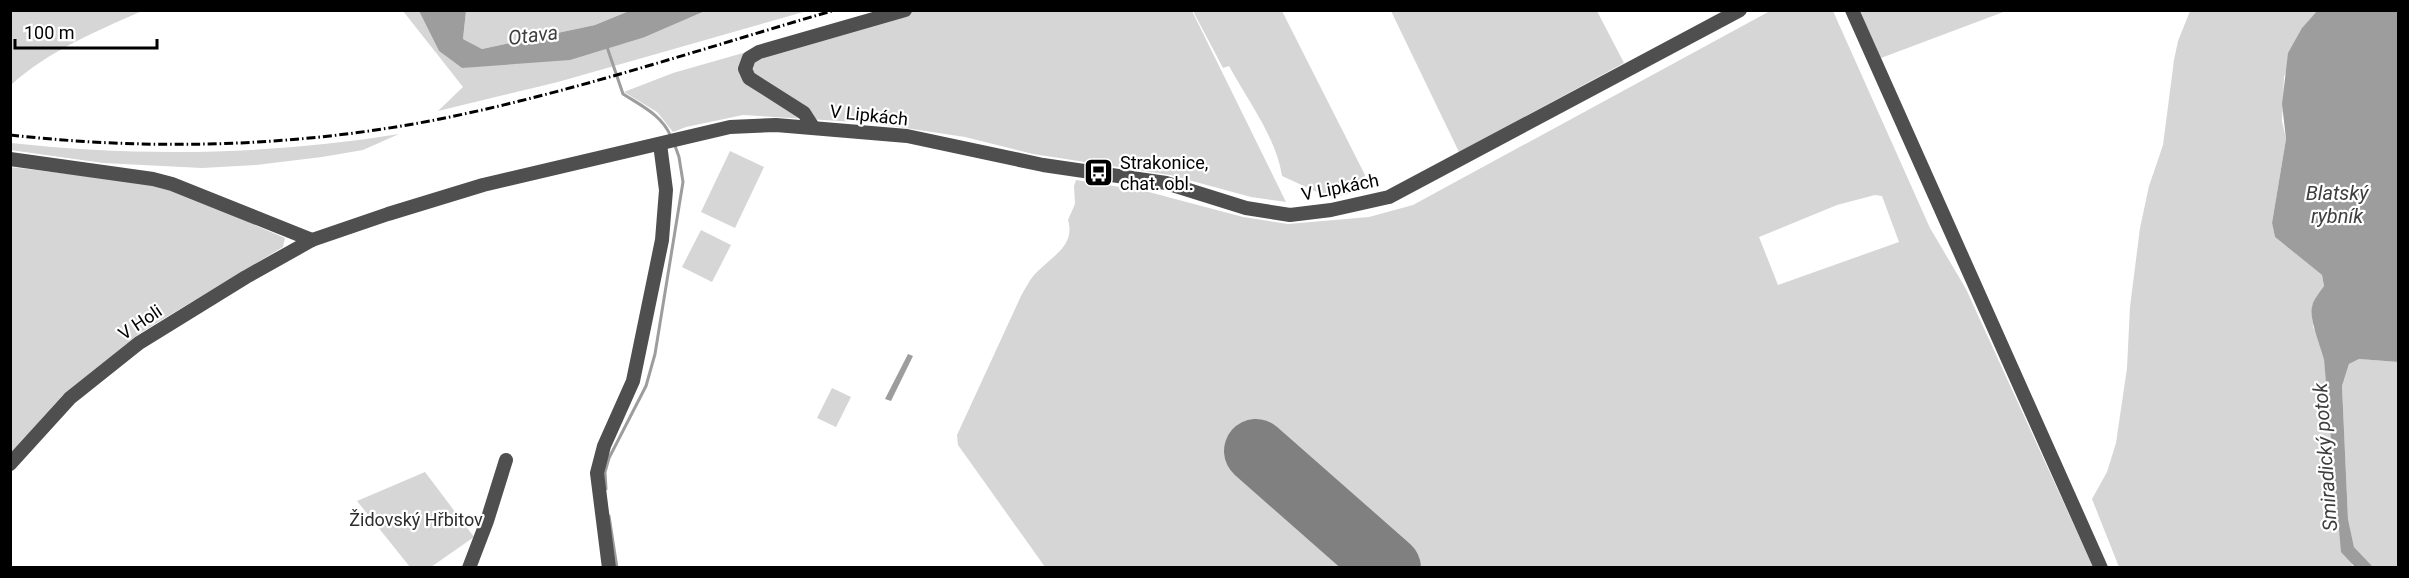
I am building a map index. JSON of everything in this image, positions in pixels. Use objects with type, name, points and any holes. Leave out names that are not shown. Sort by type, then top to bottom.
[{"type":"street","points":[[813,127],[804,113],[749,78],[746,69],[749,58],[759,52],[905,10]]},
{"type":"street","name":"V Lipkách","points":[[312,240],[483,185],[730,127],[776,125],[907,135],[1043,165],[1166,183],[1246,208],[1290,215],[1331,210],[1389,197],[1740,10]]},
{"type":"street","points":[[1852,10],[2101,567]]},
{"type":"street","points":[[609,567],[597,473],[604,446],[633,381],[662,240],[666,190],[660,144]]},
{"type":"street","points":[[10,159],[153,179],[172,184],[312,240]]},
{"type":"street","name":"V Holi","points":[[10,464],[70,398],[139,343],[246,277],[312,240]]},
{"type":"street","points":[[469,567],[487,522],[506,460]]},
{"type":"green space","points":[[14,10],[142,11],[57,52],[11,85],[10,12]]},
{"type":"green space","points":[[1860,10],[2006,11],[1881,58]]},
{"type":"green space","points":[[403,11],[419,11],[439,51],[462,68],[645,37],[705,11],[807,11],[558,82],[438,111],[463,87]]},
{"type":"green space","points":[[466,11],[629,11],[595,25],[482,49],[463,39]]},
{"type":"green space","points":[[891,11],[1192,11],[1286,202],[1251,197],[1170,175],[1033,154],[965,137],[872,123],[743,115],[673,132],[657,112],[624,92],[673,73]]},
{"type":"green space","points":[[1193,11],[1282,11],[1365,175],[1361,191],[1330,198],[1282,176],[1268,133],[1229,66],[1223,68]]},
{"type":"green space","points":[[1391,11],[1597,11],[1624,63],[1459,152]]},
{"type":"green space","points":[[1770,11],[1833,11],[1930,228],[1966,289],[2093,567],[1045,567],[958,445],[957,435],[1021,296],[1034,275],[1065,245],[1069,229],[1068,220],[1075,204],[1076,180],[1145,191],[1243,217],[1288,224],[1369,217],[1413,205]],"holes":[[[1875,195],[1882,196],[1899,242],[1778,285],[1759,237],[1837,205]]]},
{"type":"green space","points":[[2190,11],[2318,11],[2303,27],[2284,77],[2282,121],[2286,139],[2272,223],[2275,237],[2322,275],[2324,286],[2312,306],[2313,327],[2319,337],[2324,360],[2337,484],[2352,565],[2355,567],[2119,567],[2092,499],[2107,472],[2116,443],[2127,368],[2130,307],[2140,228],[2149,186],[2163,145],[2178,41]]},
{"type":"green space","points":[[399,134],[363,150],[256,165],[202,168],[103,163],[10,150],[11,143],[157,152],[254,150]]},
{"type":"green space","points":[[730,151],[764,167],[735,228],[701,212]]},
{"type":"green space","points":[[10,167],[162,185],[285,238],[283,247],[140,333],[62,396],[11,453]]},
{"type":"green space","points":[[701,230],[731,245],[712,282],[682,267]]},
{"type":"green space","points":[[2359,359],[2398,362],[2398,567],[2373,567],[2354,547],[2348,519],[2342,386],[2349,364]]},
{"type":"green space","points":[[832,388],[851,397],[836,427],[817,418]]},
{"type":"green space","name":"Židovský Hřbitov","points":[[425,472],[474,537],[431,567],[410,567],[357,501]]},
{"type":"water","name":"Blatský rybník","points":[[2318,10],[2398,11],[2398,362],[2359,359],[2349,364],[2342,386],[2348,519],[2354,547],[2373,567],[2355,567],[2341,552],[2324,360],[2312,312],[2314,302],[2324,286],[2322,275],[2275,237],[2272,223],[2286,139],[2282,104],[2288,53],[2302,28]]},
{"type":"water","points":[[419,11],[466,11],[463,39],[482,49],[595,25],[629,11],[705,11],[645,37],[570,60],[462,68],[439,51]]},
{"type":"water","points":[[908,354],[913,356],[891,401],[885,399]]},
{"type":"waterway","points":[[607,47],[623,94],[657,117],[671,137]]},
{"type":"waterway","points":[[606,489],[605,472],[609,458],[646,386],[655,354],[683,182],[674,143]]},
{"type":"waterway","points":[[609,516],[617,568]]},
{"type":"runway","points":[[1256,451],[1389,568]]},
{"type":"railway","points":[[10,135],[118,143],[226,144],[333,136],[387,128],[440,119],[540,96],[835,10]]},
{"type":"place","name":"Strakonice, chat. obl.","points":[[1099,172]]},
{"type":"water label","name":"Otava","points":[[533,35]]},
{"type":"water label","name":"Smiradický potok","points":[[2325,457]]}]
